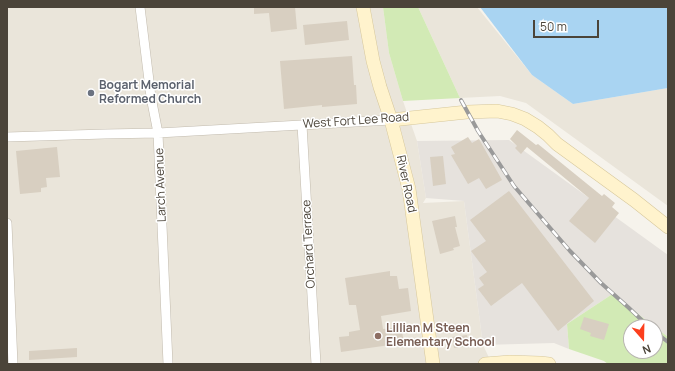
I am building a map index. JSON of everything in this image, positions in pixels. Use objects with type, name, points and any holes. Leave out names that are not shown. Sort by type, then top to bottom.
[{"type":"main road","name":"River Road","points":[[363,7],[373,61],[391,120],[409,189],[433,364]]},
{"type":"main road","name":"West Fort Lee Road","points":[[391,120],[467,112],[497,111],[525,119],[538,127],[557,144],[634,200],[668,227]]},
{"type":"main road","points":[[485,364],[510,362],[549,364]]},
{"type":"street","name":"Larch Avenue","points":[[140,7],[151,97],[158,133],[168,364]]},
{"type":"street","name":"West Fort Lee Road","points":[[7,137],[158,133],[391,120]]},
{"type":"street","name":"Orchard Terrace","points":[[302,125],[316,364]]},
{"type":"street","points":[[7,223],[13,364]]},
{"type":"shaded area","points":[[7,7],[383,7],[389,53],[403,101],[417,141],[426,198],[423,203],[464,201],[483,345],[492,364],[7,364]]},
{"type":"shaded area","points":[[418,7],[477,7],[532,75],[573,104],[668,88],[668,206],[526,103],[500,96],[460,98]]},
{"type":"shaded area","points":[[509,140],[668,255],[668,337],[663,333],[663,319],[645,319],[614,293],[567,324],[569,349],[554,343],[483,345],[464,201],[426,198],[417,141]]},
{"type":"green space","points":[[383,7],[418,7],[460,98],[403,101],[389,53]]},
{"type":"green space","points":[[614,293],[645,319],[623,319],[623,359],[663,359],[663,333],[668,337],[668,364],[608,364],[604,361],[569,349],[567,324]]},
{"type":"water","points":[[480,7],[668,7],[668,88],[573,104],[532,75]]},
{"type":"building","points":[[254,7],[295,7],[297,29],[271,32],[269,13],[254,14]]},
{"type":"building","points":[[347,21],[349,40],[305,45],[303,25]]},
{"type":"building","points":[[352,56],[357,104],[322,107],[322,105],[284,109],[280,61]]},
{"type":"building","points":[[517,130],[536,145],[538,144],[602,196],[604,194],[615,203],[612,207],[619,213],[595,243],[569,221],[589,198],[527,147],[521,154],[515,148],[517,146],[510,139]]},
{"type":"building","points":[[468,137],[472,143],[479,139],[502,180],[486,189],[479,178],[468,184],[451,155],[455,154],[451,147]]},
{"type":"building","points":[[57,147],[60,177],[46,178],[47,187],[41,188],[41,192],[20,194],[16,151]]},
{"type":"building","points":[[443,156],[446,184],[433,186],[430,157]]},
{"type":"building","points":[[509,191],[594,301],[558,331],[522,283],[491,306],[478,289],[484,285],[479,278],[487,272],[471,251],[486,241],[470,220]]},
{"type":"building","points":[[455,216],[457,227],[455,227],[460,246],[453,248],[454,250],[440,254],[432,221]]},
{"type":"building","points":[[390,271],[390,276],[397,276],[399,289],[408,288],[411,311],[381,316],[383,329],[392,328],[393,333],[402,331],[404,343],[341,352],[339,337],[349,336],[349,332],[360,330],[356,305],[349,305],[345,278]]},
{"type":"building","points":[[584,317],[609,324],[604,340],[590,336],[591,333],[580,329]]},
{"type":"building","points":[[467,335],[469,346],[454,348],[452,337]]},
{"type":"building","points":[[77,348],[77,357],[29,360],[29,351]]},
{"type":"railway","points":[[461,100],[478,131],[514,186],[570,251],[601,283],[641,319]]},
{"type":"railway","points":[[663,338],[668,342]]},
{"type":"place","name":"Bogart Memorial Reformed Church","points":[[91,93]]},
{"type":"place","name":"Lillian M Steen Elementary School","points":[[378,336]]}]
